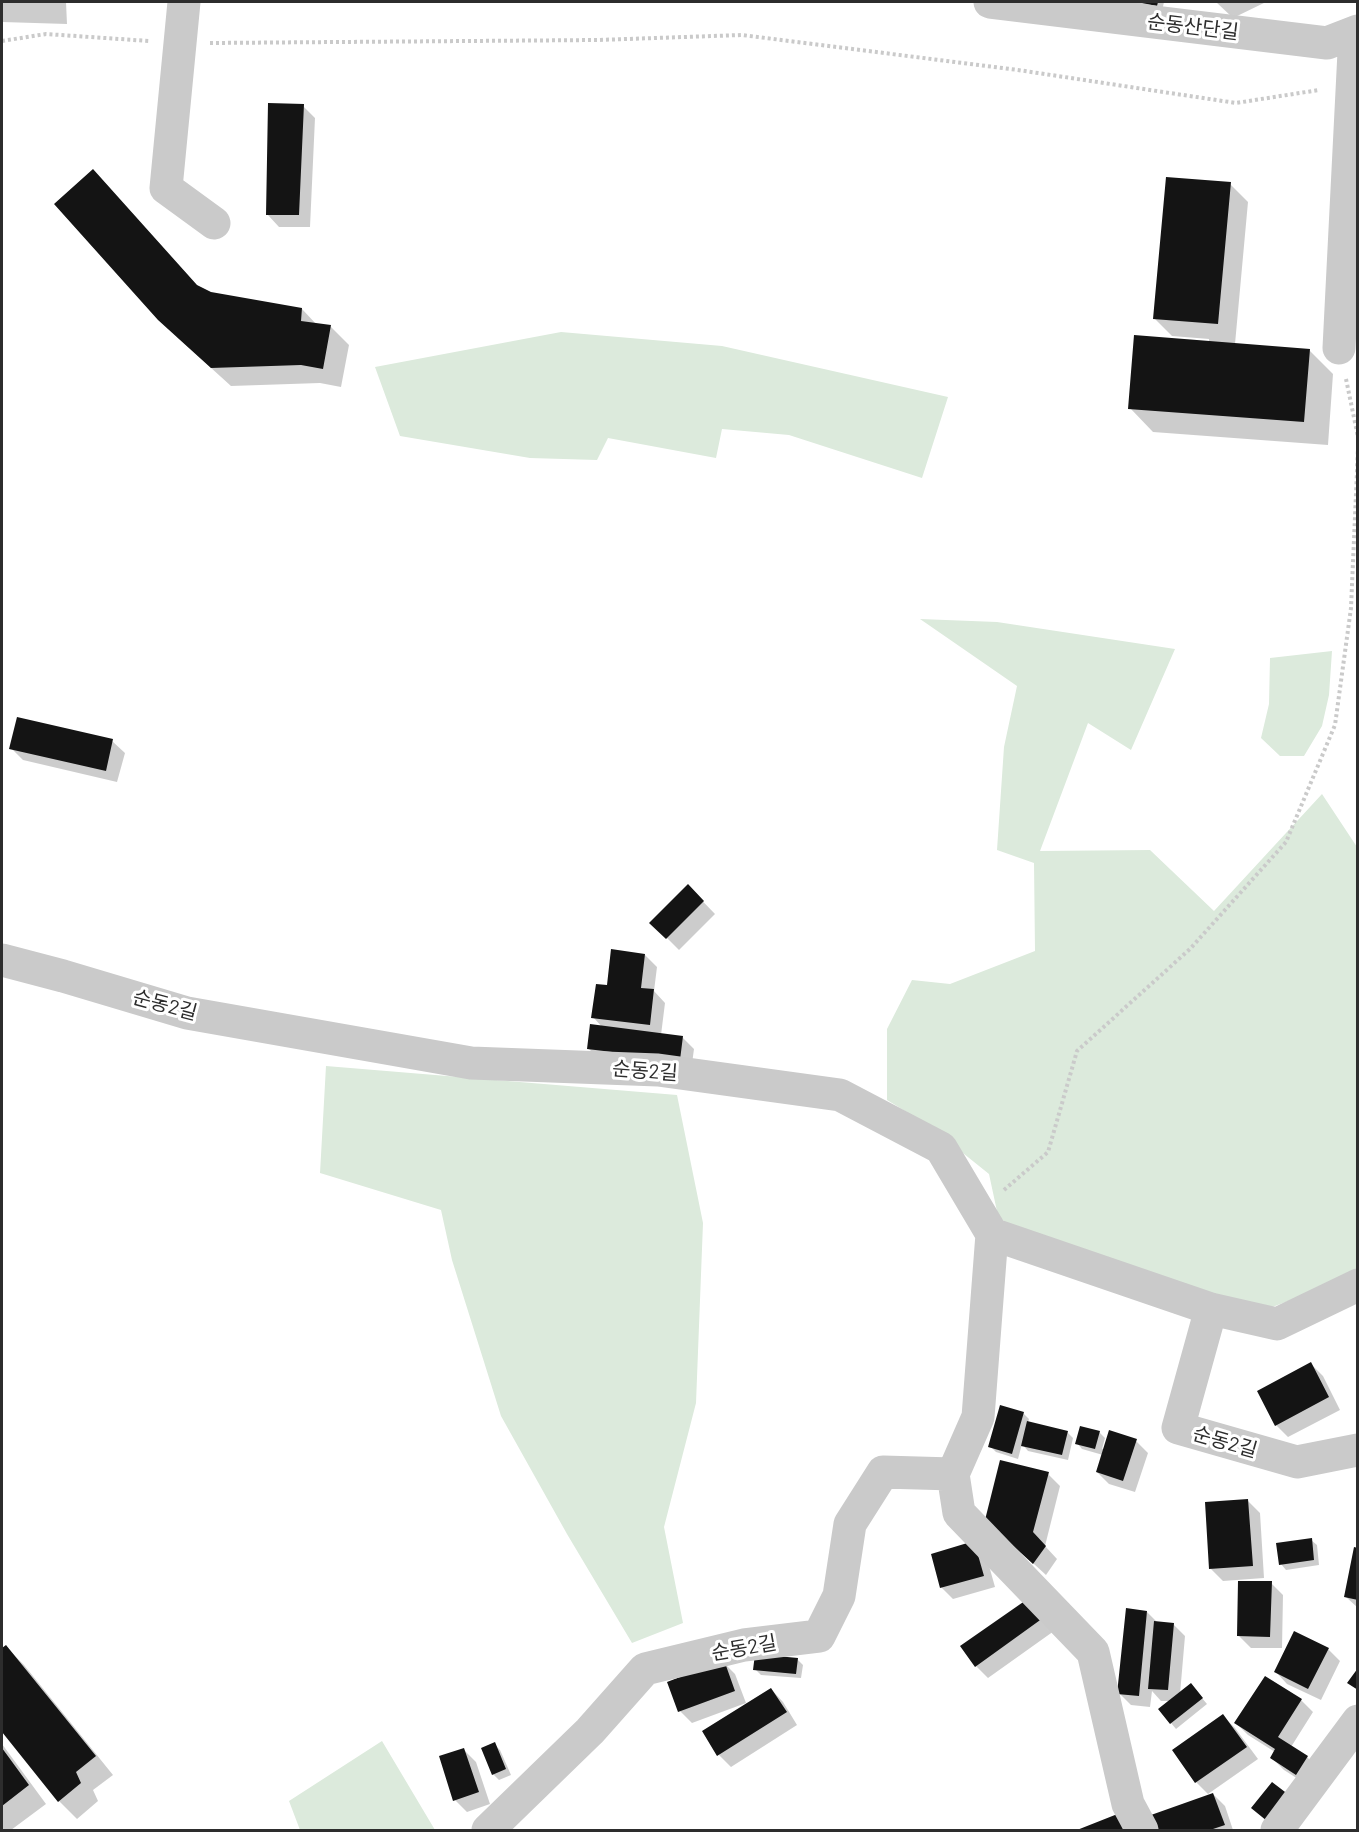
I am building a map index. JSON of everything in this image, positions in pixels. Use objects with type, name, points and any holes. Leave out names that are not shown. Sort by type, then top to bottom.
[{"type":"street","points":[[184,2],[166,188],[214,223]]},
{"type":"street","name":"순동산단길","points":[[990,2],[1327,43],[1356,31]]},
{"type":"street","points":[[1339,348],[1356,31]]},
{"type":"street","name":"순동2길","points":[[2,960],[187,1013],[471,1063],[658,1070],[840,1095],[941,1148],[985,1223]]},
{"type":"street","points":[[1142,1830],[1128,1804],[1093,1652],[959,1513],[954,1474],[978,1417],[985,1223],[1211,1310],[1277,1324],[1358,1285]]},
{"type":"street","name":"순동2길","points":[[1211,1310],[1178,1428],[1297,1462],[1358,1450]]},
{"type":"street","name":"순동2길","points":[[489,1830],[590,1731],[645,1669],[744,1645],[819,1636],[839,1596],[849,1524],[883,1472],[954,1474]]},
{"type":"street","points":[[1277,1830],[1358,1721]]},
{"type":"path","points":[[2,41],[46,34],[180,44],[598,40],[742,35],[1018,69],[1236,103],[1353,86]]},
{"type":"path","points":[[1339,348],[1358,437]]},
{"type":"path","points":[[985,1223],[1048,1152],[1077,1052],[1190,949],[1286,842],[1335,725],[1351,608],[1358,448]]},
{"type":"green space","points":[[561,332],[722,346],[948,397],[922,478],[789,435],[722,429],[716,458],[608,438],[597,460],[530,458],[400,436],[375,367]]},
{"type":"green space","points":[[920,619],[997,622],[1175,649],[1131,750],[1088,723],[1040,851],[1150,850],[1214,911],[1322,794],[1357,847],[1357,1275],[1254,1314],[1014,1230],[998,1216],[989,1174],[928,1125],[887,1100],[887,1029],[912,980],[950,984],[1035,951],[1034,863],[997,850],[1004,747],[1017,686]]},
{"type":"green space","points":[[1332,651],[1329,695],[1322,726],[1304,756],[1280,756],[1261,738],[1269,704],[1270,658]]},
{"type":"green space","points":[[326,1066],[677,1095],[703,1223],[696,1403],[664,1527],[683,1623],[632,1643],[567,1534],[501,1416],[452,1260],[441,1210],[320,1173]]},
{"type":"green space","points":[[382,1741],[435,1830],[300,1830],[289,1801]]},
{"type":"building","points":[[1137,2],[1158,2],[1157,6]]},
{"type":"building","points":[[268,103],[304,104],[299,215],[266,215]]},
{"type":"building","points":[[93,169],[197,285],[211,292],[302,308],[301,321],[331,325],[323,369],[301,365],[211,368],[158,320],[54,204]]},
{"type":"building","points":[[1166,177],[1231,182],[1218,324],[1153,319]]},
{"type":"building","points":[[1134,335],[1310,349],[1304,422],[1128,409]]},
{"type":"building","points":[[17,717],[113,739],[106,771],[9,749]]},
{"type":"building","points":[[688,884],[704,901],[666,939],[649,923]]},
{"type":"building","points":[[611,949],[645,954],[641,988],[654,989],[650,1025],[591,1018],[596,984],[607,985]]},
{"type":"building","points":[[590,1024],[683,1036],[680,1060],[587,1049]]},
{"type":"building","points":[[1311,1362],[1329,1397],[1275,1426],[1257,1391]]},
{"type":"building","points":[[1000,1405],[1024,1412],[1012,1454],[988,1447]]},
{"type":"building","points":[[1027,1421],[1068,1431],[1062,1455],[1021,1446]]},
{"type":"building","points":[[1080,1426],[1100,1431],[1095,1449],[1075,1444]]},
{"type":"building","points":[[1109,1430],[1137,1439],[1123,1481],[1096,1472]]},
{"type":"building","points":[[1000,1460],[1049,1472],[1033,1532],[1046,1546],[1033,1564],[985,1520]]},
{"type":"building","points":[[1248,1499],[1253,1566],[1209,1569],[1205,1502]]},
{"type":"building","points":[[1312,1538],[1314,1560],[1279,1565],[1276,1543]]},
{"type":"building","points":[[974,1541],[984,1576],[940,1588],[931,1554]]},
{"type":"building","points":[[1354,1547],[1358,1548],[1358,1600],[1344,1597]]},
{"type":"building","points":[[1238,1581],[1272,1581],[1270,1637],[1237,1636]]},
{"type":"building","points":[[1029,1598],[1043,1618],[975,1667],[960,1646]]},
{"type":"building","points":[[1126,1608],[1147,1611],[1139,1696],[1117,1694]]},
{"type":"building","points":[[1154,1621],[1174,1623],[1168,1690],[1148,1689]]},
{"type":"building","points":[[1294,1631],[1329,1648],[1308,1689],[1274,1672]]},
{"type":"building","points":[[6,1645],[96,1756],[76,1772],[81,1783],[58,1802],[2,1732],[2,1648]]},
{"type":"building","points":[[755,1654],[798,1658],[796,1674],[753,1670]]},
{"type":"building","points":[[724,1660],[735,1691],[678,1712],[667,1682]]},
{"type":"building","points":[[1358,1668],[1358,1690],[1347,1683]]},
{"type":"building","points":[[1265,1676],[1302,1699],[1278,1737],[1308,1756],[1296,1775],[1270,1758],[1275,1749],[1234,1723]]},
{"type":"building","points":[[1191,1683],[1203,1698],[1170,1724],[1158,1709]]},
{"type":"building","points":[[771,1688],[787,1712],[717,1756],[702,1731]]},
{"type":"building","points":[[1223,1714],[1247,1747],[1195,1783],[1172,1750]]},
{"type":"building","points":[[495,1742],[506,1769],[492,1775],[481,1748]]},
{"type":"building","points":[[2,1748],[29,1785],[2,1806]]},
{"type":"building","points":[[464,1748],[479,1792],[453,1801],[439,1756]]},
{"type":"building","points":[[1272,1782],[1289,1795],[1267,1821],[1251,1808]]},
{"type":"building","points":[[1213,1793],[1225,1825],[1210,1830],[1156,1830],[1151,1815]]},
{"type":"building","points":[[1120,1813],[1127,1830],[1077,1830]]}]
